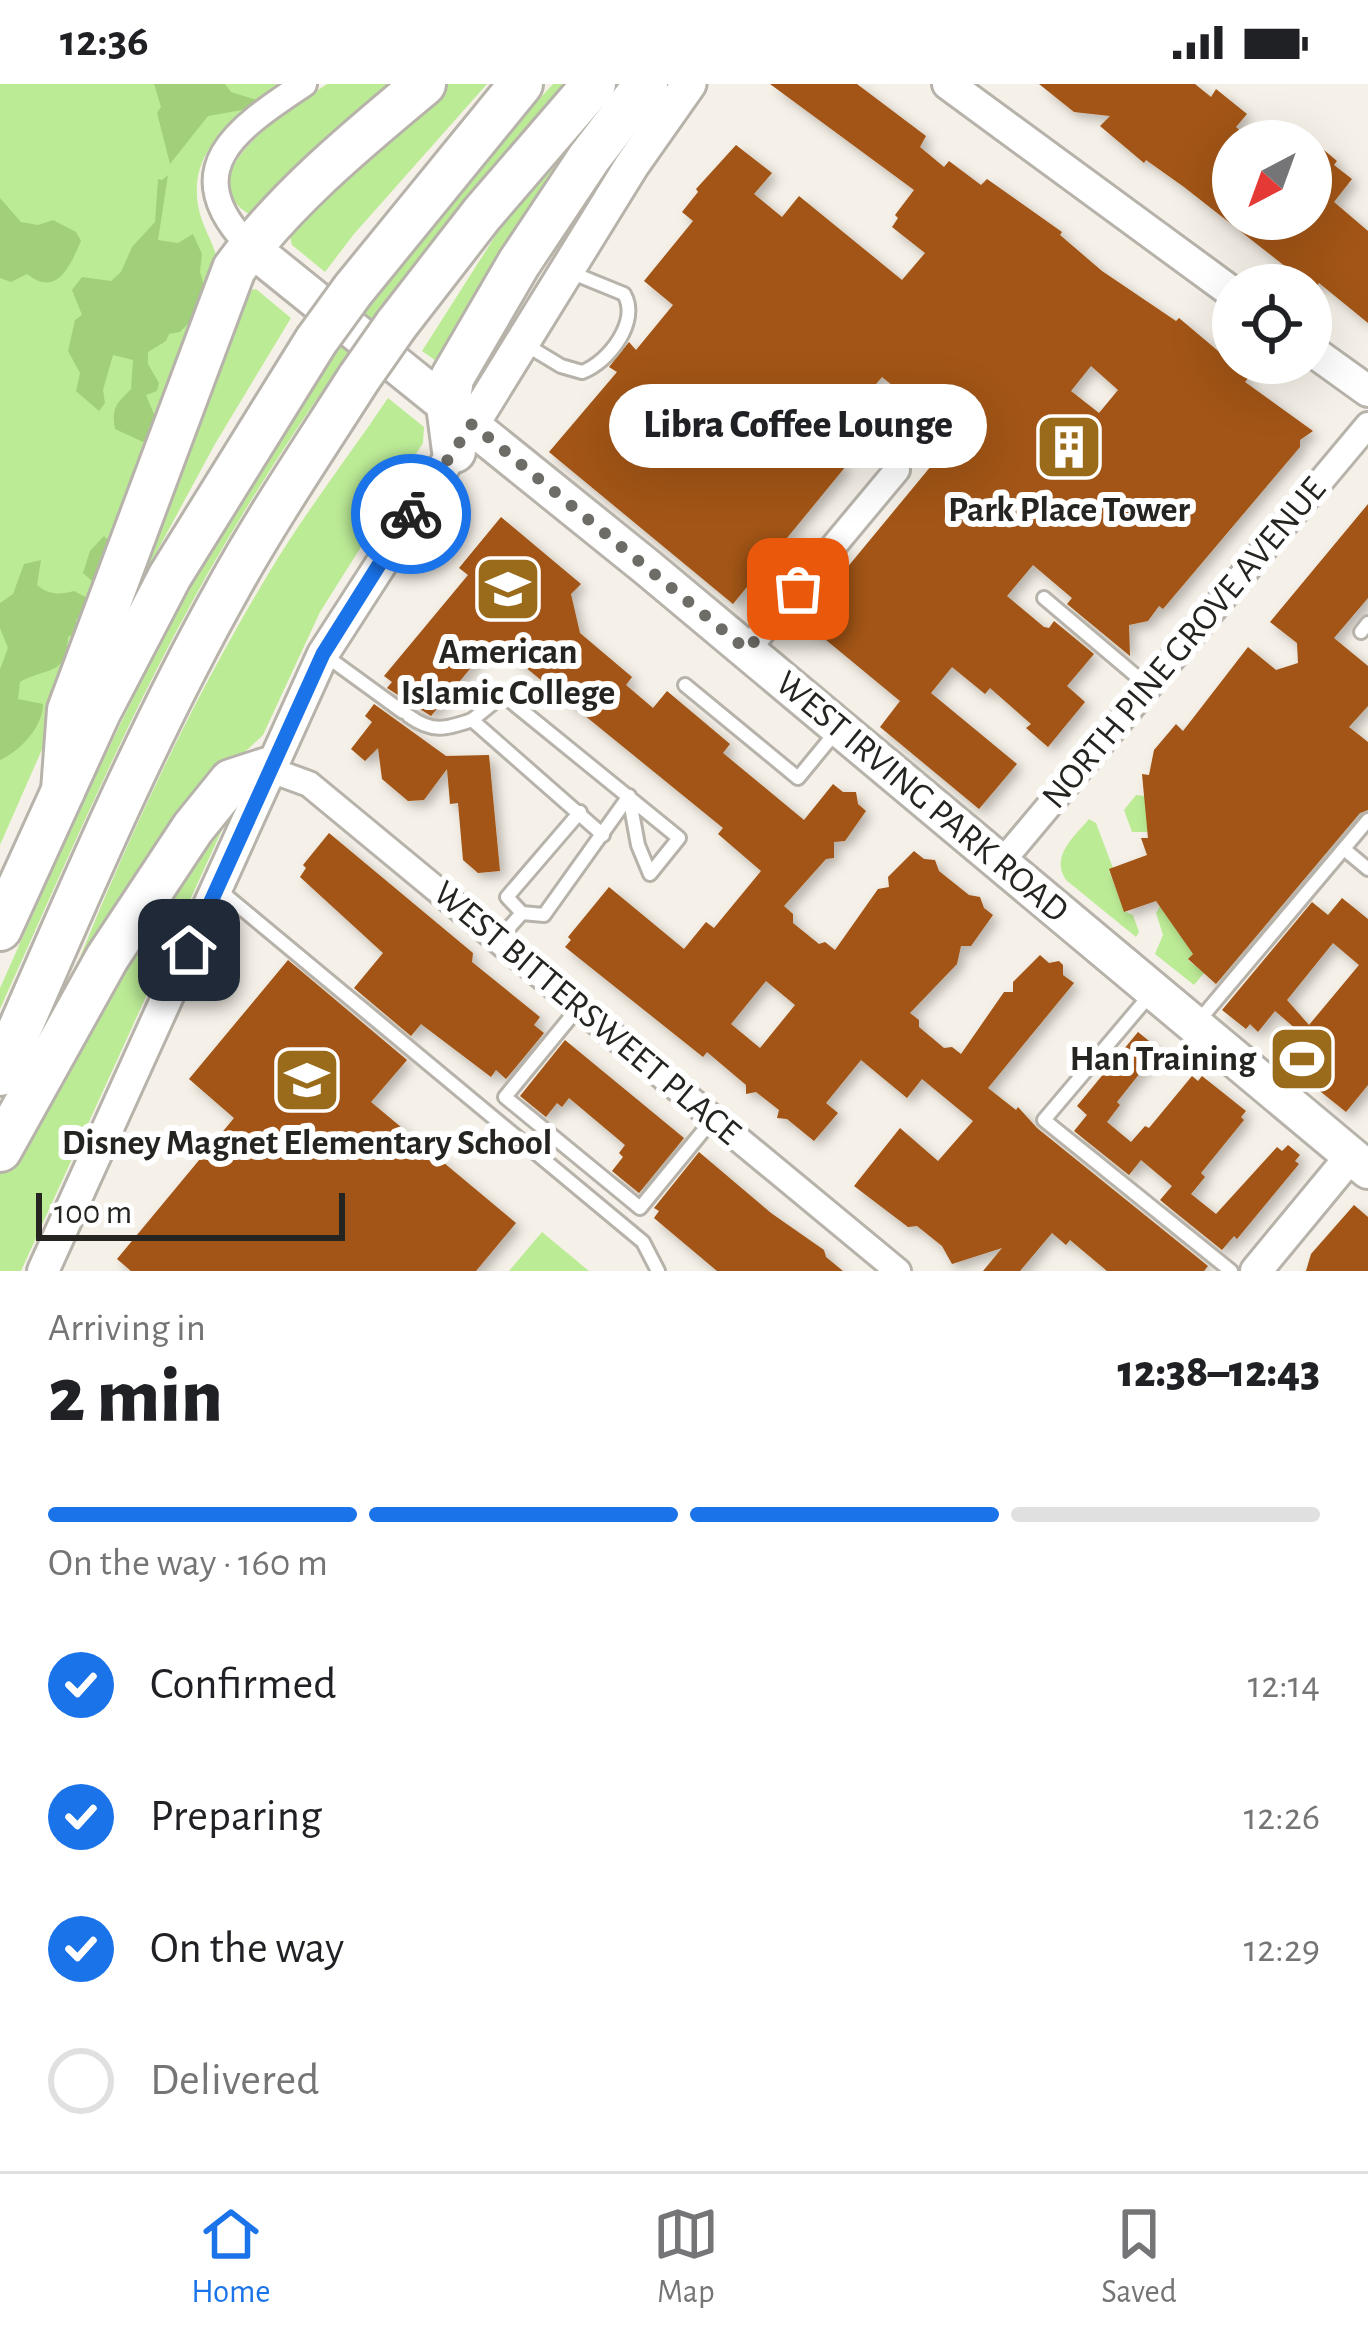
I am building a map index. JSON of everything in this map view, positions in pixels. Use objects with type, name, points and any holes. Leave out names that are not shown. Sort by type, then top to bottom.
[{"type":"highway","points":[[63,790],[69,710],[234,268],[356,141],[424,84]]},
{"type":"highway","points":[[0,929],[170,576],[316,341],[521,84]]},
{"type":"highway","points":[[0,1074],[124,794],[183,673],[274,512],[396,325],[482,214],[595,84]]},
{"type":"highway","points":[[458,427],[452,378],[519,263],[589,158],[646,84]]},
{"type":"highway","points":[[0,1150],[107,958],[182,844],[231,781],[268,769]]},
{"type":"main road","points":[[458,427],[522,342],[689,84]]},
{"type":"main road","name":"WEST IRVING PARK ROAD","points":[[250,247],[458,427],[747,650],[1195,1025],[1362,1154]]},
{"type":"street","points":[[250,247],[217,201],[213,179],[218,159],[231,139],[304,84]]},
{"type":"street","points":[[948,84],[1212,277]]},
{"type":"street","points":[[1332,365],[1368,391]]},
{"type":"street","name":"NORTH PINE GROVE AVENUE","points":[[1001,863],[1368,425]]},
{"type":"street","points":[[43,1271],[323,654],[458,427]]},
{"type":"street","points":[[747,650],[897,470]]},
{"type":"street","name":"WEST BITTERSWEET PLACE","points":[[268,769],[309,784],[898,1271]]},
{"type":"street","points":[[1256,1271],[1362,1154]]},
{"type":"lane","points":[[522,342],[561,366],[582,372],[596,365],[628,325],[631,310],[624,294],[565,270]]},
{"type":"lane","points":[[1044,598],[1148,686]]},
{"type":"lane","points":[[323,654],[424,727],[443,730],[472,720],[503,695],[629,796],[679,838],[650,874],[638,845],[629,796]]},
{"type":"lane","points":[[686,685],[798,778],[839,728]]},
{"type":"lane","points":[[472,720],[603,835]]},
{"type":"lane","points":[[580,812],[507,897],[522,913],[544,915],[629,796]]},
{"type":"lane","points":[[1195,1025],[1368,820]]},
{"type":"lane","points":[[1344,849],[1368,869]]},
{"type":"lane","points":[[216,888],[643,1242],[658,1271]]},
{"type":"lane","points":[[498,940],[522,913]]},
{"type":"lane","points":[[1154,990],[1044,1120],[1231,1271]]},
{"type":"lane","points":[[579,1007],[505,1097],[640,1208],[714,1118]]},
{"type":"green space","points":[[0,84],[285,84],[222,133],[201,164],[198,205],[217,258],[69,688],[0,845]]},
{"type":"green space","points":[[154,84],[225,84],[231,92],[257,100],[253,108],[208,116],[170,164]]},
{"type":"green space","points":[[327,84],[412,84],[252,216],[233,200],[229,182],[235,163],[270,125]]},
{"type":"green space","points":[[441,84],[487,84],[325,272],[292,245],[288,228]]},
{"type":"green space","points":[[553,84],[564,84],[395,291],[244,512],[144,694],[0,1009],[0,988],[88,793],[158,648],[222,532],[306,397],[399,267]]},
{"type":"green space","points":[[627,84],[439,363],[422,351],[501,227]]},
{"type":"green space","points":[[168,175],[158,240],[178,243],[193,234],[202,254],[200,272],[209,302],[180,332],[169,334],[148,352],[148,364],[159,383],[157,391],[146,395],[156,419],[149,439],[143,442],[115,429],[114,421],[116,406],[131,389],[133,360],[113,355],[103,390],[105,403],[99,411],[76,391],[80,373],[68,351],[75,320],[82,315],[72,290],[82,277],[111,281],[121,272],[132,247],[155,222],[158,179]]},
{"type":"green space","points":[[0,198],[21,222],[38,225],[53,220],[76,232],[81,241],[54,281],[27,274],[11,282],[0,278]]},
{"type":"green space","points":[[256,289],[291,318],[215,444],[116,627],[247,291]]},
{"type":"green space","points":[[388,398],[424,427],[423,443],[393,490],[387,486],[376,502],[385,509],[320,612],[263,735],[230,766],[57,1016],[128,845],[209,678],[284,549]]},
{"type":"green space","points":[[104,536],[112,544],[101,589],[83,573],[90,551]]},
{"type":"green space","points":[[41,560],[37,585],[55,593],[74,591],[95,602],[76,620],[77,632],[68,637],[60,665],[20,682],[18,699],[43,704],[42,713],[29,737],[0,760],[0,669],[8,648],[0,628],[0,603],[13,594],[24,564]]},
{"type":"green space","points":[[1136,795],[1145,796],[1148,832],[1132,832],[1124,810]]},
{"type":"green space","points":[[231,810],[21,1271],[0,1271],[0,1172],[129,942]]},
{"type":"green space","points":[[1089,819],[1096,823],[1124,911],[1133,915],[1139,932],[1136,937],[1066,880],[1062,871],[1066,847]]},
{"type":"green space","points":[[1160,906],[1193,954],[1188,960],[1204,973],[1194,985],[1155,954],[1163,935],[1156,913]]},
{"type":"green space","points":[[542,1232],[589,1271],[509,1271]]},
{"type":"building","points":[[770,84],[857,84],[926,136],[920,147],[944,167],[949,161],[981,185],[987,179],[1062,232],[1102,271],[1176,321],[1179,318],[1212,346],[1212,384],[1248,384],[1313,431],[1300,440],[1300,447],[1163,609],[1159,606],[1148,621],[1129,625],[1130,656],[1067,604],[1072,598],[1033,565],[1007,596],[1044,627],[1054,621],[1094,654],[1067,686],[1085,702],[1048,747],[1026,728],[1031,724],[990,688],[985,694],[952,667],[931,693],[1017,764],[979,809],[880,727],[900,701],[803,621],[955,437],[882,377],[826,450],[846,466],[733,604],[549,452],[617,372],[609,367],[629,342],[636,350],[673,305],[644,281],[693,221],[682,212],[696,189],[736,145],[772,173],[754,194],[782,217],[799,196],[902,280],[925,253],[892,227],[898,218],[895,215],[914,190]],"holes":[[[1091,366],[1118,390],[1099,413],[1071,391]]]},
{"type":"building","points":[[1039,84],[1195,84],[1211,97],[1216,89],[1247,114],[1242,120],[1212,120],[1212,209],[1100,126],[1110,116],[1074,112]]},
{"type":"building","points":[[1332,157],[1337,161],[1334,165],[1352,179],[1334,202],[1368,231],[1368,323],[1332,294],[1332,264],[1282,264],[1252,240],[1332,240]]},
{"type":"building","points":[[1368,504],[1368,598],[1334,638],[1368,666],[1368,706],[1349,727],[1368,742],[1368,810],[1360,813],[1216,984],[1188,959],[1193,954],[1156,901],[1124,912],[1109,869],[1147,855],[1141,838],[1148,838],[1142,774],[1149,775],[1154,750],[1176,724],[1183,731],[1248,647],[1276,670],[1298,663],[1297,643],[1270,622]]},
{"type":"building","points":[[501,517],[581,584],[571,594],[580,633],[632,677],[626,685],[653,708],[667,691],[730,744],[723,753],[804,820],[833,784],[843,792],[856,792],[858,804],[866,811],[845,841],[834,842],[834,858],[826,859],[784,906],[793,914],[793,923],[819,944],[825,942],[835,950],[878,889],[889,887],[888,877],[914,851],[935,860],[939,871],[969,895],[980,897],[993,915],[971,946],[961,946],[957,964],[910,1013],[944,1048],[952,1047],[961,1054],[1004,992],[1013,992],[1013,982],[1040,955],[1049,963],[1059,961],[1063,975],[1074,983],[988,1088],[1016,1110],[1018,1107],[1037,1128],[1208,1266],[1204,1271],[1107,1271],[1070,1240],[1066,1245],[1052,1233],[1020,1271],[983,1271],[1002,1248],[952,1264],[942,1246],[917,1226],[908,1227],[854,1186],[900,1128],[938,1161],[973,1121],[922,1079],[907,1098],[861,1060],[826,1103],[838,1113],[814,1141],[787,1119],[777,1118],[779,1110],[756,1092],[746,1094],[746,1085],[707,1052],[703,1057],[565,947],[609,887],[684,949],[706,922],[714,928],[761,871],[718,834],[723,828],[493,641],[431,716],[387,688],[392,682],[384,676],[468,575],[459,568]],"holes":[[[766,981],[795,1005],[760,1048],[731,1024]]]},
{"type":"building","points":[[374,704],[446,756],[489,755],[500,871],[478,873],[463,860],[458,803],[450,804],[447,769],[424,800],[408,801],[382,779],[378,748],[365,761],[351,749],[372,722],[365,716]]},
{"type":"building","points":[[329,833],[473,953],[472,962],[540,1017],[534,1025],[544,1033],[506,1079],[496,1070],[491,1077],[421,1024],[411,1036],[354,988],[383,953],[300,877],[306,868],[303,865]]},
{"type":"building","points":[[1342,898],[1368,919],[1368,1085],[1346,1112],[1316,1088],[1334,1064],[1315,1048],[1300,1066],[1286,1055],[1303,1035],[1275,1011],[1258,1032],[1250,1024],[1246,1029],[1222,1010],[1312,902],[1328,915]],"holes":[[[1333,943],[1359,965],[1309,1025],[1287,1000]]]},
{"type":"building","points":[[288,960],[407,1060],[371,1102],[516,1223],[476,1271],[131,1271],[117,1259],[234,1118],[189,1079]]},
{"type":"building","points":[[1138,1032],[1159,1049],[1107,1122],[1131,1142],[1145,1126],[1149,1128],[1192,1076],[1198,1081],[1202,1076],[1246,1111],[1191,1194],[1216,1214],[1277,1147],[1282,1151],[1288,1145],[1300,1155],[1295,1161],[1299,1164],[1237,1239],[1234,1236],[1222,1250],[1160,1200],[1172,1186],[1141,1160],[1129,1175],[1074,1131],[1087,1115],[1077,1106]]},
{"type":"building","points":[[565,1040],[684,1138],[639,1193],[612,1171],[625,1145],[569,1098],[562,1107],[557,1103],[546,1117],[520,1096]]},
{"type":"building","points":[[699,1152],[824,1250],[843,1271],[717,1271],[654,1218],[659,1211],[654,1208]]},
{"type":"building","points":[[1354,1205],[1368,1217],[1368,1271],[1306,1271],[1311,1254]]},
{"type":"way so far","points":[[411,514],[472,424],[747,650],[798,589]]},
{"type":"place","name":"Park Place Tower","points":[[1069,447]]},
{"type":"place","name":"American Islamic College","points":[[508,589]]},
{"type":"place","name":"Libra Coffee Lounge","points":[[798,589]]},
{"type":"place","name":"Han Training","points":[[1302,1059]]},
{"type":"place","name":"Disney Magnet Elementary School","points":[[307,1080]]},
{"type":"route","points":[[189,950],[323,654],[411,514]]}]
